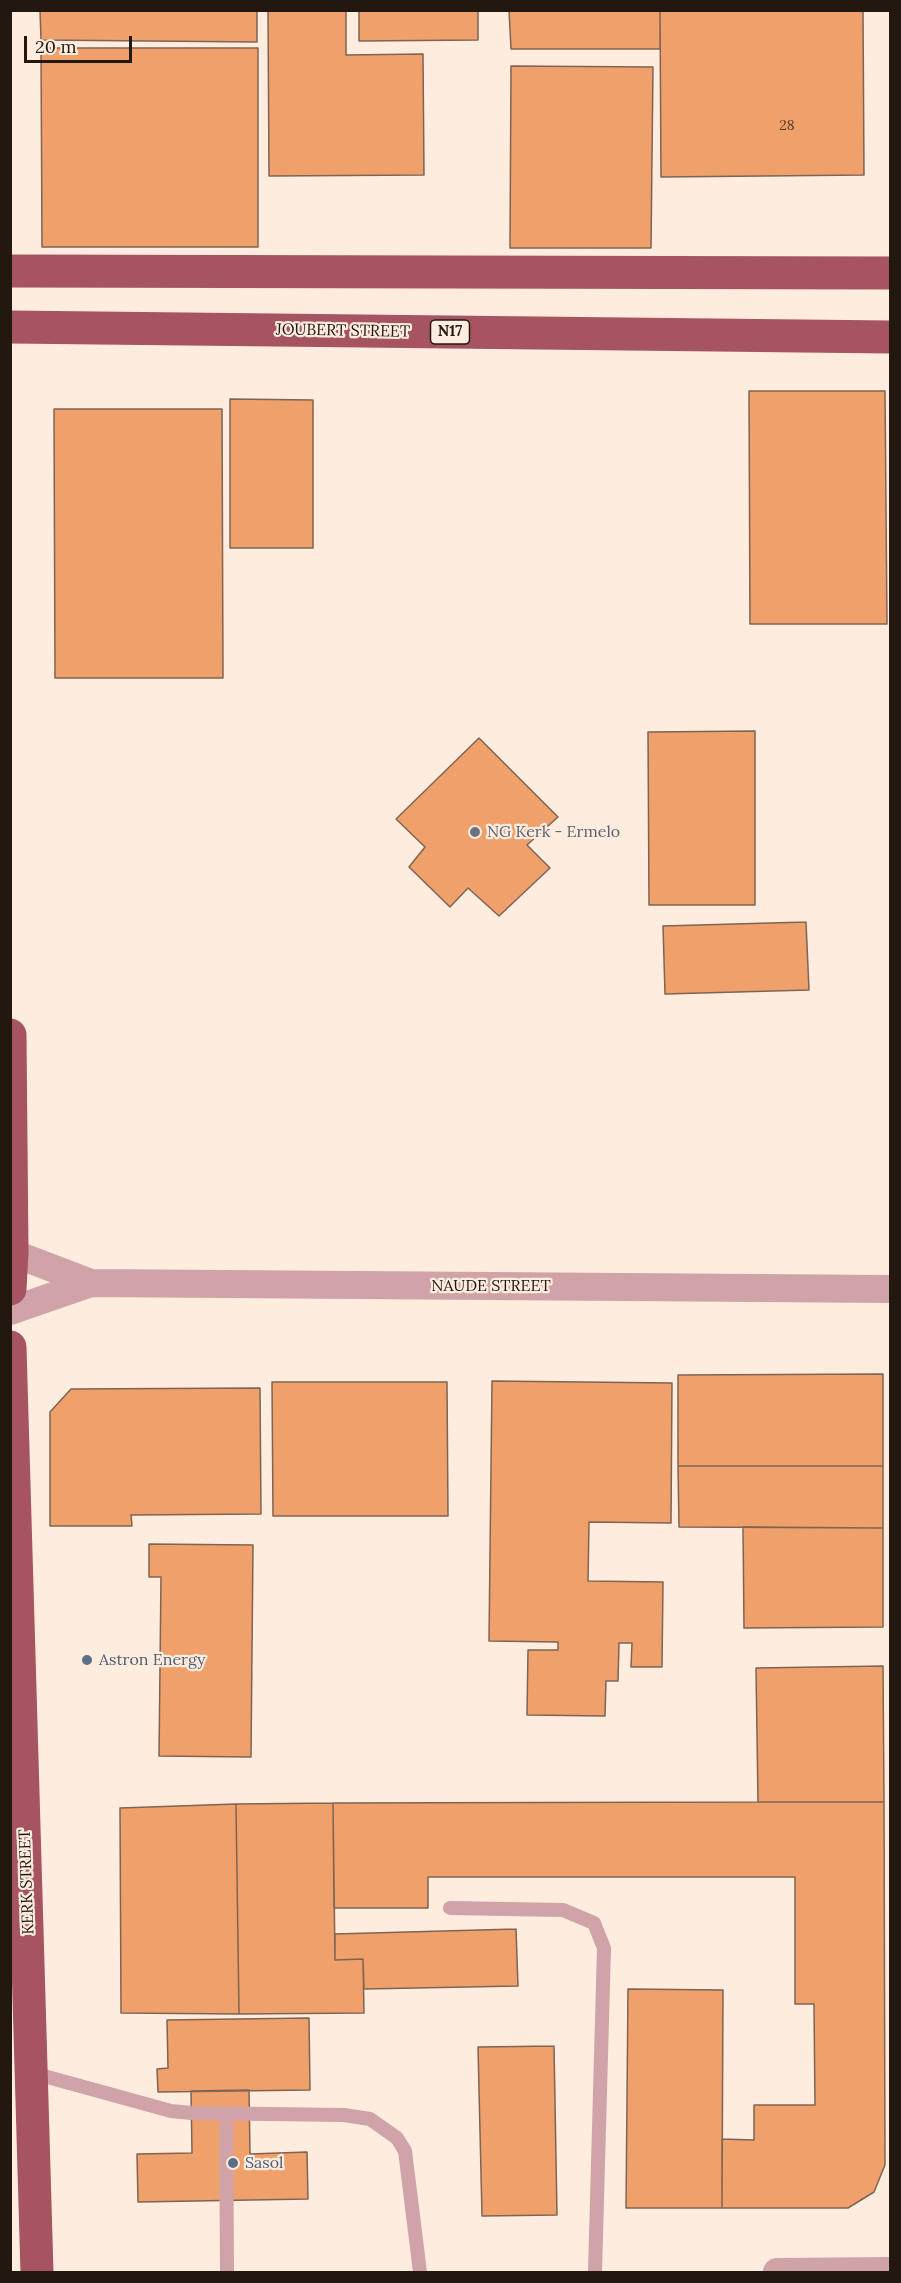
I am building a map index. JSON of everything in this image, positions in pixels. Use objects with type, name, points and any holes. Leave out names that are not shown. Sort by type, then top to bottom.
[{"type":"highway","points":[[10,271],[891,273]]},
{"type":"highway","name":"JOUBERT STREET","points":[[10,327],[891,337]]},
{"type":"highway","points":[[10,1035],[10,1289]]},
{"type":"highway","name":"KERK STREET","points":[[10,1347],[33,2073],[37,2272]]},
{"type":"street","name":"NAUDE STREET","points":[[11,1252],[91,1283]]},
{"type":"street","name":"NAUDE STREET","points":[[10,1311],[91,1283],[891,1289]]},
{"type":"street","points":[[777,2272],[891,2271]]},
{"type":"lane","points":[[450,1908],[563,1910],[594,1923],[604,1948],[595,2272]]},
{"type":"lane","points":[[33,2073],[171,2111],[344,2115],[370,2119],[385,2127],[397,2138],[405,2151],[420,2272]]},
{"type":"lane","points":[[226,2114],[227,2272]]},
{"type":"building","points":[[40,10],[257,10],[257,42],[41,40]]},
{"type":"building","points":[[268,10],[346,10],[346,55],[423,54],[424,175],[269,176]]},
{"type":"building","points":[[359,10],[478,10],[478,40],[359,41]]},
{"type":"building","points":[[509,10],[660,10],[660,49],[511,49]]},
{"type":"building","points":[[660,10],[863,10],[864,175],[661,177]]},
{"type":"building","points":[[41,48],[258,48],[258,247],[42,247]]},
{"type":"building","points":[[511,66],[653,67],[651,248],[510,248]]},
{"type":"building","points":[[749,391],[885,391],[887,624],[750,624]]},
{"type":"building","points":[[230,399],[313,400],[313,548],[230,548]]},
{"type":"building","points":[[54,409],[222,409],[223,678],[55,678]]},
{"type":"building","points":[[755,731],[755,905],[649,905],[648,732]]},
{"type":"building","name":"NG Kerk - Ermelo","points":[[479,738],[558,817],[527,845],[550,868],[499,916],[468,888],[450,907],[409,867],[425,847],[396,819]]},
{"type":"building","points":[[806,922],[809,990],[665,994],[663,926]]},
{"type":"building","points":[[883,1374],[883,1466],[678,1466],[678,1375]]},
{"type":"building","points":[[492,1381],[672,1383],[671,1523],[589,1522],[588,1581],[663,1582],[662,1667],[631,1667],[632,1643],[619,1643],[618,1681],[606,1681],[605,1716],[527,1715],[528,1650],[558,1650],[558,1642],[489,1641]]},
{"type":"building","points":[[272,1382],[447,1382],[448,1516],[273,1516]]},
{"type":"building","points":[[260,1388],[261,1514],[131,1515],[132,1526],[50,1526],[50,1412],[71,1389]]},
{"type":"building","points":[[678,1466],[883,1466],[883,1528],[679,1527]]},
{"type":"building","points":[[743,1527],[883,1528],[883,1627],[744,1628]]},
{"type":"building","points":[[149,1544],[253,1545],[251,1757],[159,1756],[161,1577],[149,1577]]},
{"type":"building","points":[[883,1666],[884,1802],[758,1802],[756,1668]]},
{"type":"building","points":[[884,1802],[885,2165],[874,2192],[848,2208],[722,2208],[722,2139],[754,2140],[754,2105],[815,2105],[814,2004],[795,2004],[795,1877],[428,1877],[428,1908],[334,1908],[333,1803]]},
{"type":"building","points":[[333,1803],[335,1960],[363,1959],[364,2013],[239,2014],[236,1804]]},
{"type":"building","points":[[236,1804],[239,2014],[121,2013],[120,1808]]},
{"type":"building","points":[[516,1929],[518,1986],[364,1989],[363,1959],[335,1960],[335,1934]]},
{"type":"building","points":[[628,1989],[723,1990],[722,2208],[626,2208]]},
{"type":"building","points":[[309,2018],[310,2090],[158,2092],[157,2069],[168,2068],[167,2020]]},
{"type":"building","points":[[554,2046],[557,2215],[482,2216],[478,2047]]},
{"type":"building","points":[[249,2090],[250,2154],[307,2152],[308,2199],[138,2202],[137,2154],[192,2153],[191,2091]]},
{"type":"place","name":"NG Kerk - Ermelo","points":[[475,832]]},
{"type":"place","name":"Astron Energy","points":[[87,1660]]},
{"type":"place","name":"Sasol","points":[[233,2163]]}]
